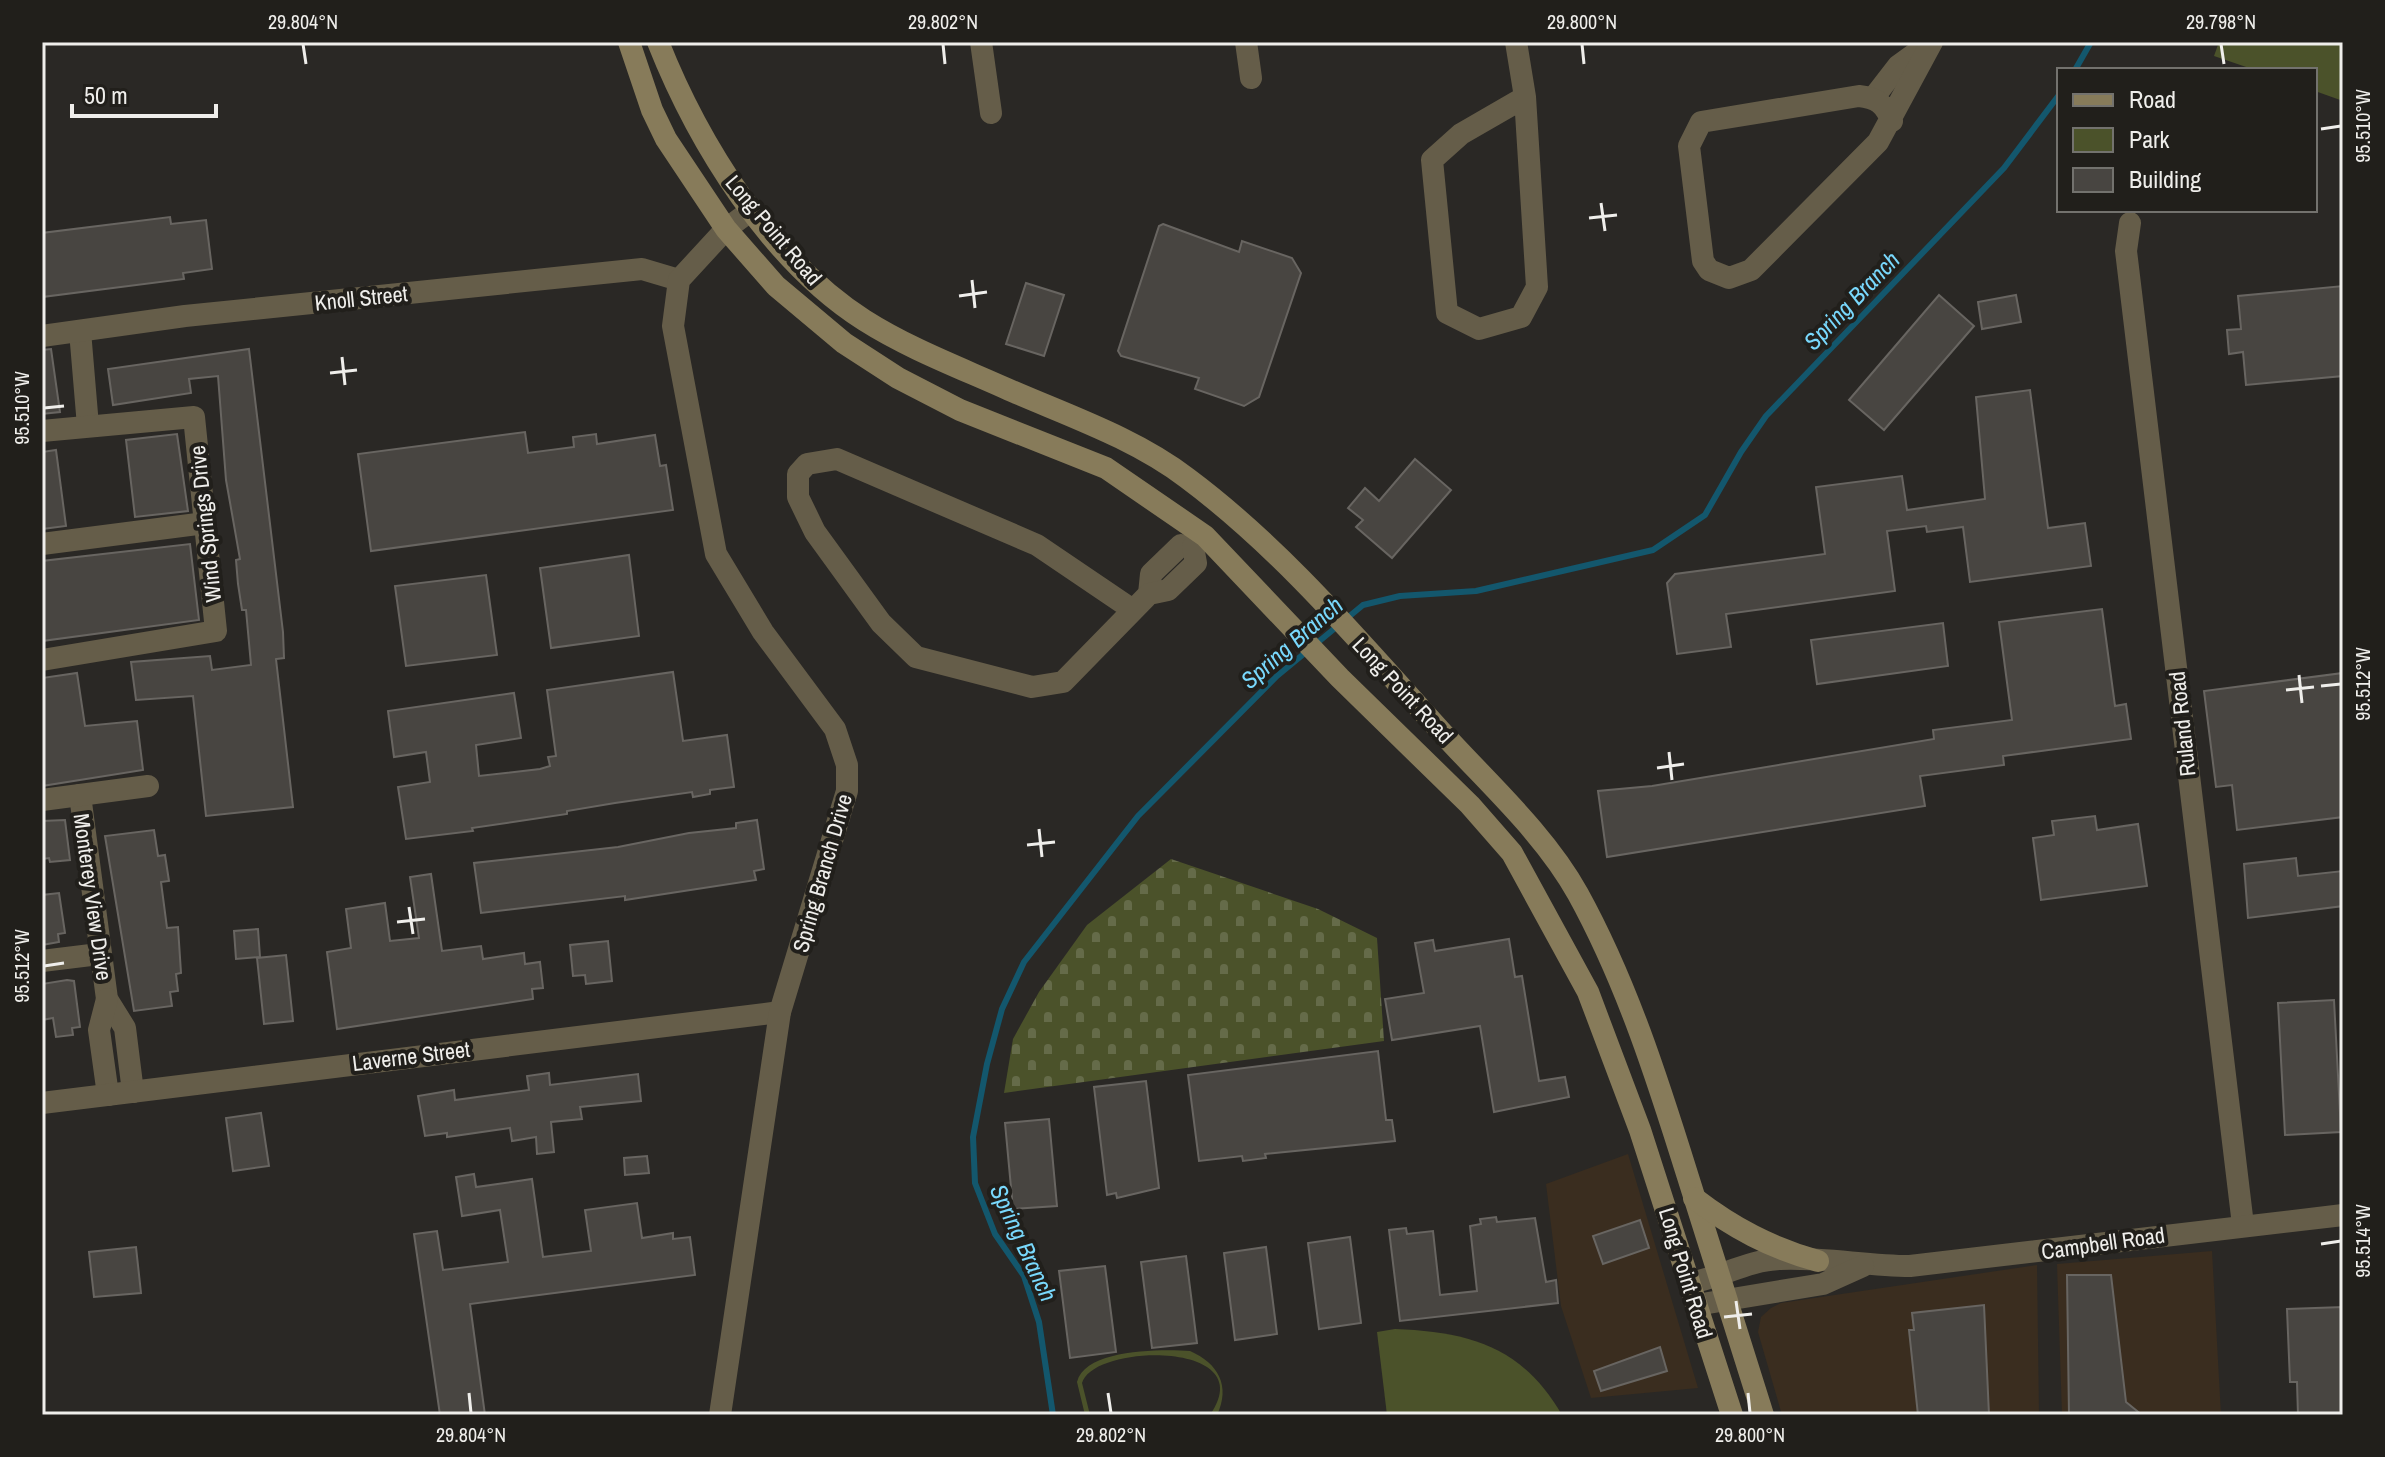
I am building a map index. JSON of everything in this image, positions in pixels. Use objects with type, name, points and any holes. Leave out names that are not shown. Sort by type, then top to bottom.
[{"type":"main road","name":"Long Point Road","points":[[629,42],[652,110],[666,139],[726,229],[776,286],[810,317],[898,378],[960,410],[1106,468],[1282,613],[1340,678],[1470,805],[1512,853],[1588,992],[1640,1130],[1732,1415]]},
{"type":"main road","name":"Long Point Road","points":[[658,42],[684,105],[726,173],[808,275],[865,321],[910,346],[1130,442],[1186,476],[1308,588],[1527,825],[1575,889],[1613,963],[1652,1065],[1763,1415]]},
{"type":"main road","points":[[1199,542],[1222,508]]},
{"type":"main road","points":[[1694,1198],[1731,1226],[1782,1251],[1818,1261]]},
{"type":"street","points":[[981,42],[991,113]]},
{"type":"street","points":[[1246,42],[1251,78]]},
{"type":"street","points":[[1516,42],[1525,97],[1537,287],[1521,317],[1479,329],[1447,313],[1432,160],[1461,134],[1525,97]]},
{"type":"street","points":[[1874,97],[1898,66],[1932,42]]},
{"type":"street","points":[[1892,121],[1884,106],[1874,97],[1859,96],[1707,119],[1695,128],[1689,146],[1703,261],[1709,270],[1729,278],[1741,277],[1751,270],[1878,142],[1892,121],[1932,42]]},
{"type":"street","points":[[679,280],[726,229],[753,209]]},
{"type":"street","name":"Ruland Road","points":[[2130,223],[2127,266],[2243,1225]]},
{"type":"street","name":"Knoll Street","points":[[42,336],[185,316],[642,269],[679,280]]},
{"type":"street","name":"Spring Branch Drive","points":[[679,280],[673,326],[716,554],[763,632],[835,729],[847,765],[844,811],[780,1012],[720,1415]]},
{"type":"street","points":[[42,431],[88,426],[80,331]]},
{"type":"street","name":"Wind Springs Drive","points":[[42,660],[216,631],[194,417],[88,426]]},
{"type":"street","points":[[1133,610],[1037,545],[837,459],[807,464],[798,474],[798,497],[815,532],[881,623],[916,657],[1032,687],[1063,682],[1149,594],[1168,590],[1196,563],[1199,542]]},
{"type":"street","points":[[42,544],[205,523]]},
{"type":"street","points":[[42,800],[148,786]]},
{"type":"street","name":"Monterey View Drive","points":[[80,795],[107,999],[125,1028],[133,1092]]},
{"type":"street","points":[[42,961],[99,954]]},
{"type":"street","name":"Monterey View Drive","points":[[107,999],[99,1030],[108,1095]]},
{"type":"street","name":"Laverne Street","points":[[42,1103],[780,1012]]},
{"type":"street","name":"Campbell Road","points":[[1690,1283],[1720,1277],[1747,1264],[1778,1259],[1841,1260],[1863,1266],[1910,1266],[2343,1215]]},
{"type":"street","name":"Campbell Road","points":[[1696,1305],[1823,1284],[1863,1266]]},
{"type":"shaded area","points":[[1628,1154],[1698,1388],[1591,1398],[1561,1306],[1546,1184]]},
{"type":"shaded area","points":[[2212,1251],[2221,1415],[2062,1415],[2057,1264]]},
{"type":"shaded area","points":[[2037,1265],[2039,1415],[1782,1415],[1758,1332],[1761,1317],[1771,1308],[1781,1303]]},
{"type":"green space","points":[[2219,42],[2343,42],[2343,101],[2317,92],[2317,68],[2249,68],[2214,56]]},
{"type":"green space","points":[[1171,859],[1318,909],[1377,938],[1384,1041],[1004,1093],[1013,1039],[1039,992],[1087,925]]},
{"type":"green space","points":[[1395,1329],[1447,1334],[1491,1347],[1529,1373],[1562,1415],[1387,1415],[1377,1332]]},
{"type":"green space","points":[[1190,1351],[1208,1362],[1219,1377],[1223,1394],[1217,1415],[1210,1415],[1220,1390],[1214,1373],[1196,1361],[1170,1356],[1141,1356],[1114,1361],[1093,1370],[1082,1383],[1090,1415],[1085,1415],[1077,1382],[1083,1371],[1094,1363],[1126,1353]]},
{"type":"building","points":[[170,217],[171,224],[206,220],[212,269],[183,273],[184,279],[42,297],[42,233]]},
{"type":"building","points":[[1163,224],[1239,252],[1242,241],[1292,258],[1301,273],[1259,397],[1244,406],[1195,389],[1199,378],[1121,356],[1118,351],[1159,226]]},
{"type":"building","points":[[1026,283],[1064,295],[1044,356],[1006,344]]},
{"type":"building","points":[[2343,286],[2343,376],[2246,385],[2243,352],[2229,354],[2227,330],[2241,329],[2238,296]]},
{"type":"building","points":[[1939,295],[1974,326],[1884,430],[1849,400]]},
{"type":"building","points":[[2016,295],[2021,322],[1982,329],[1978,302]]},
{"type":"building","points":[[51,349],[60,412],[42,414],[42,350]]},
{"type":"building","points":[[249,349],[283,632],[284,658],[276,659],[293,807],[206,816],[193,696],[136,700],[131,662],[210,656],[212,670],[251,665],[246,610],[242,610],[238,584],[236,560],[240,559],[226,480],[218,376],[189,379],[191,393],[113,405],[108,369]]},
{"type":"building","points":[[2030,390],[2048,528],[2085,523],[2091,566],[1970,582],[1963,527],[1927,532],[1926,526],[1887,531],[1895,591],[1726,614],[1731,647],[1677,654],[1667,583],[1675,574],[1825,554],[1816,487],[1902,476],[1907,510],[1985,499],[1976,397]]},
{"type":"building","points":[[525,432],[528,453],[574,447],[573,437],[596,434],[597,444],[655,435],[660,466],[666,465],[673,510],[371,551],[358,454]]},
{"type":"building","points":[[177,434],[188,511],[135,517],[126,440]]},
{"type":"building","points":[[56,450],[66,526],[42,529],[42,452]]},
{"type":"building","points":[[1415,459],[1451,490],[1392,558],[1356,527],[1363,520],[1348,508],[1365,488],[1379,501]]},
{"type":"building","points":[[190,544],[199,620],[42,641],[42,561]]},
{"type":"building","points":[[629,555],[639,636],[551,648],[540,568]]},
{"type":"building","points":[[486,575],[497,655],[406,666],[395,586]]},
{"type":"building","points":[[2102,609],[2115,706],[2126,704],[2131,739],[2003,756],[2004,765],[1920,776],[1925,806],[1607,857],[1598,791],[1652,786],[1934,739],[1933,730],[2012,720],[1999,622]]},
{"type":"building","points":[[1943,623],[1948,666],[1817,684],[1811,640]]},
{"type":"building","points":[[673,672],[683,741],[727,735],[734,787],[710,790],[710,794],[693,797],[692,792],[615,803],[567,811],[567,814],[472,828],[473,831],[406,839],[398,787],[430,782],[426,752],[394,757],[388,711],[514,693],[521,738],[476,745],[479,776],[540,769],[550,766],[548,757],[556,756],[547,690]]},
{"type":"building","points":[[77,673],[85,726],[137,721],[143,770],[42,786],[42,678]]},
{"type":"building","points":[[2343,673],[2343,817],[2237,830],[2232,785],[2216,787],[2204,691]]},
{"type":"building","points":[[2095,816],[2097,830],[2138,824],[2147,886],[2041,900],[2033,838],[2054,835],[2052,821]]},
{"type":"building","points":[[65,820],[70,860],[50,862],[49,858],[42,859],[42,821]]},
{"type":"building","points":[[757,820],[764,869],[754,871],[756,880],[625,900],[625,896],[481,913],[474,863],[618,847],[689,833],[736,828],[736,823]]},
{"type":"building","points":[[154,830],[158,856],[165,855],[169,881],[161,882],[167,928],[178,927],[181,973],[176,974],[178,991],[170,992],[172,1006],[134,1011],[105,836]]},
{"type":"building","points":[[2296,858],[2298,876],[2343,871],[2343,906],[2248,918],[2244,864]]},
{"type":"building","points":[[431,874],[442,951],[481,946],[483,959],[524,953],[525,964],[540,962],[543,988],[532,989],[533,999],[337,1029],[327,952],[351,948],[346,909],[385,903],[390,941],[419,938],[410,877]]},
{"type":"building","points":[[59,893],[65,933],[58,934],[59,942],[42,945],[42,895]]},
{"type":"building","points":[[258,929],[260,957],[236,959],[234,931]]},
{"type":"building","points":[[1509,939],[1515,977],[1522,976],[1539,1081],[1565,1077],[1569,1097],[1494,1112],[1480,1026],[1392,1040],[1385,999],[1424,993],[1415,943],[1433,940],[1435,951]]},
{"type":"building","points":[[608,941],[612,981],[586,984],[585,975],[573,976],[570,945]]},
{"type":"building","points":[[286,955],[293,1021],[264,1024],[257,958]]},
{"type":"building","points":[[74,981],[80,1027],[72,1028],[73,1035],[56,1037],[53,1018],[42,1020],[42,984]]},
{"type":"building","points":[[2334,1000],[2341,1132],[2285,1135],[2278,1003]]},
{"type":"building","points":[[1378,1051],[1386,1120],[1392,1120],[1395,1141],[1265,1154],[1266,1158],[1243,1161],[1242,1156],[1199,1161],[1188,1075]]},
{"type":"building","points":[[549,1073],[550,1085],[638,1074],[641,1101],[580,1107],[582,1119],[551,1122],[554,1152],[537,1154],[536,1137],[512,1141],[510,1128],[447,1137],[447,1133],[425,1136],[418,1096],[454,1090],[455,1100],[529,1090],[527,1076]]},
{"type":"building","points":[[1146,1081],[1159,1188],[1117,1198],[1116,1193],[1107,1195],[1094,1087]]},
{"type":"building","points":[[261,1113],[269,1166],[233,1171],[226,1118]]},
{"type":"building","points":[[1049,1119],[1057,1206],[1013,1209],[1005,1123]]},
{"type":"building","points":[[647,1156],[649,1173],[625,1175],[624,1158]]},
{"type":"building","points":[[474,1174],[476,1187],[532,1179],[543,1257],[591,1251],[585,1210],[637,1203],[642,1238],[673,1233],[673,1239],[690,1237],[695,1275],[470,1304],[485,1415],[440,1415],[414,1234],[437,1231],[443,1270],[508,1262],[500,1210],[462,1216],[456,1177]]},
{"type":"building","points":[[1496,1217],[1497,1222],[1535,1218],[1546,1282],[1556,1280],[1558,1303],[1400,1321],[1389,1230],[1406,1228],[1407,1234],[1433,1231],[1440,1295],[1477,1291],[1470,1226],[1481,1224],[1480,1219]]},
{"type":"building","points":[[1640,1220],[1649,1248],[1603,1264],[1593,1236]]},
{"type":"building","points":[[1350,1237],[1361,1323],[1319,1329],[1308,1243]]},
{"type":"building","points":[[136,1247],[141,1293],[94,1297],[89,1252]]},
{"type":"building","points":[[1266,1247],[1277,1334],[1235,1340],[1224,1253]]},
{"type":"building","points":[[1186,1256],[1197,1343],[1152,1348],[1141,1262]]},
{"type":"building","points":[[1105,1266],[1116,1352],[1070,1358],[1059,1271]]},
{"type":"building","points":[[2067,1275],[2111,1275],[2126,1402],[2142,1415],[2069,1415]]},
{"type":"building","points":[[1984,1305],[1989,1415],[1918,1415],[1909,1330],[1914,1330],[1912,1313]]},
{"type":"building","points":[[2343,1307],[2343,1415],[2298,1415],[2297,1382],[2290,1382],[2287,1309]]},
{"type":"building","points":[[1660,1347],[1667,1371],[1601,1391],[1594,1371]]},
{"type":"waterway","name":"Spring Branch","points":[[2076,68],[2091,42]]},
{"type":"waterway","name":"Spring Branch","points":[[1053,1415],[1039,1322],[1024,1276],[995,1234],[975,1183],[973,1137],[987,1064],[1002,1009],[1024,962],[1138,816],[1277,676],[1363,605],[1400,596],[1476,591],[1653,550],[1705,515],[1766,416],[2004,168],[2057,98]]}]
